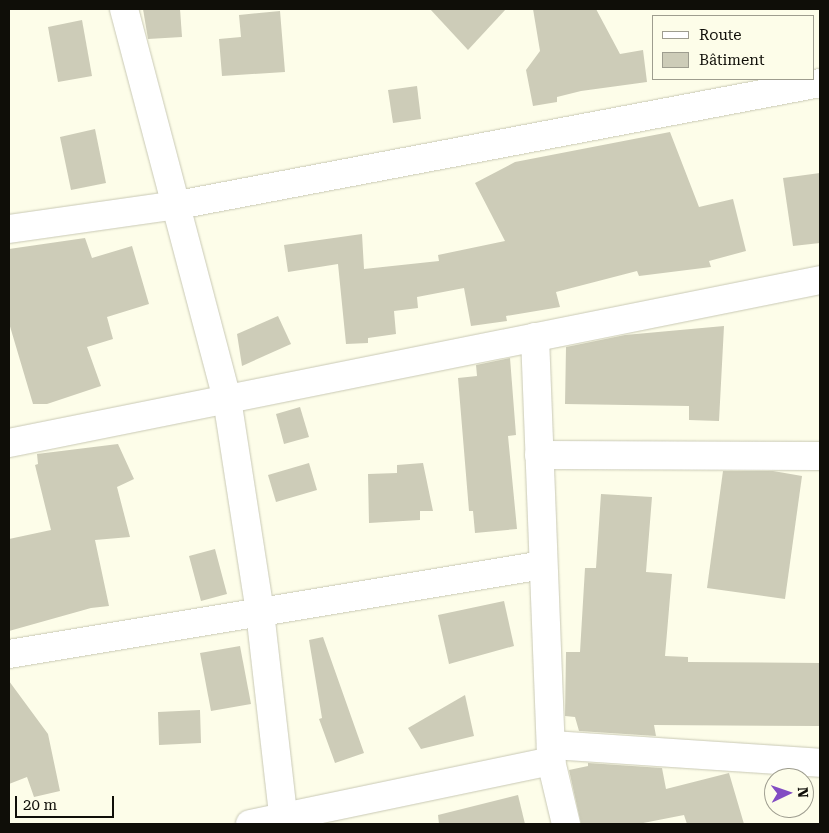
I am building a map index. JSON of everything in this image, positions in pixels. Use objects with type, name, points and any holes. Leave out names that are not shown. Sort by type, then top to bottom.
[{"type":"street","points":[[124,9],[178,205],[227,399],[260,612],[284,821]]},
{"type":"street","points":[[9,229],[178,205],[820,83]]},
{"type":"street","points":[[9,443],[820,280]]},
{"type":"street","points":[[535,337],[551,753],[566,824]]},
{"type":"street","points":[[539,455],[820,456]]},
{"type":"street","points":[[9,654],[543,564]]},
{"type":"street","points":[[250,824],[284,821],[551,753],[820,763]]},
{"type":"building","points":[[143,9],[180,9],[182,37],[148,39]]},
{"type":"building","points":[[430,9],[506,9],[468,50]]},
{"type":"building","points":[[533,9],[596,9],[620,54],[643,50],[647,82],[581,91],[557,97],[557,102],[533,106],[526,70],[540,51]]},
{"type":"building","points":[[280,11],[285,72],[222,76],[219,39],[241,37],[239,15]]},
{"type":"building","points":[[82,20],[92,76],[58,82],[48,27]]},
{"type":"building","points":[[417,86],[421,119],[393,123],[388,90]]},
{"type":"building","points":[[95,129],[106,183],[71,190],[60,137]]},
{"type":"building","points":[[670,132],[699,207],[733,199],[746,251],[709,261],[711,267],[639,276],[637,271],[556,292],[560,307],[506,316],[507,321],[471,326],[464,288],[417,297],[418,308],[394,311],[396,334],[368,338],[368,343],[346,344],[338,264],[288,272],[284,245],[362,234],[364,269],[439,261],[438,255],[505,241],[475,183],[515,162]]},
{"type":"building","points":[[820,173],[820,243],[793,246],[783,178]]},
{"type":"building","points":[[85,238],[92,258],[132,246],[149,304],[107,317],[113,339],[87,347],[101,386],[47,404],[33,404],[9,323],[9,249]]},
{"type":"building","points":[[278,316],[291,344],[242,366],[237,334]]},
{"type":"building","points":[[724,326],[719,421],[689,420],[689,406],[565,404],[566,347],[625,335]]},
{"type":"building","points":[[510,358],[516,435],[508,436],[517,529],[475,533],[473,511],[469,511],[458,378],[477,376],[476,365]]},
{"type":"building","points":[[300,407],[309,437],[284,444],[276,414]]},
{"type":"building","points":[[118,444],[134,479],[117,487],[130,537],[95,540],[109,606],[91,608],[9,631],[9,539],[51,530],[35,465],[38,464],[37,454]]},
{"type":"building","points":[[309,463],[317,490],[276,502],[268,475]]},
{"type":"building","points":[[423,463],[433,511],[420,511],[420,520],[369,523],[368,474],[397,473],[397,465]]},
{"type":"building","points":[[723,471],[773,471],[802,476],[785,599],[707,588]]},
{"type":"building","points":[[601,494],[652,497],[646,572],[672,574],[665,656],[688,657],[688,662],[820,663],[820,726],[654,725],[656,736],[579,731],[575,717],[565,716],[566,652],[580,652],[585,568],[596,568]]},
{"type":"building","points":[[215,549],[227,594],[201,601],[189,556]]},
{"type":"building","points":[[504,601],[514,646],[449,664],[438,615]]},
{"type":"building","points":[[323,637],[364,753],[335,763],[319,719],[322,718],[309,640]]},
{"type":"building","points":[[240,646],[251,704],[211,711],[200,653]]},
{"type":"building","points":[[9,681],[48,734],[60,791],[34,797],[27,777],[9,784]]},
{"type":"building","points":[[465,695],[474,736],[421,749],[408,728]]},
{"type":"building","points":[[200,710],[201,743],[159,745],[158,712]]},
{"type":"building","points":[[588,763],[662,768],[666,789],[729,773],[744,824],[687,824],[684,815],[638,824],[581,824],[569,770],[588,766]]},
{"type":"building","points":[[518,795],[525,824],[439,824],[438,815]]}]
